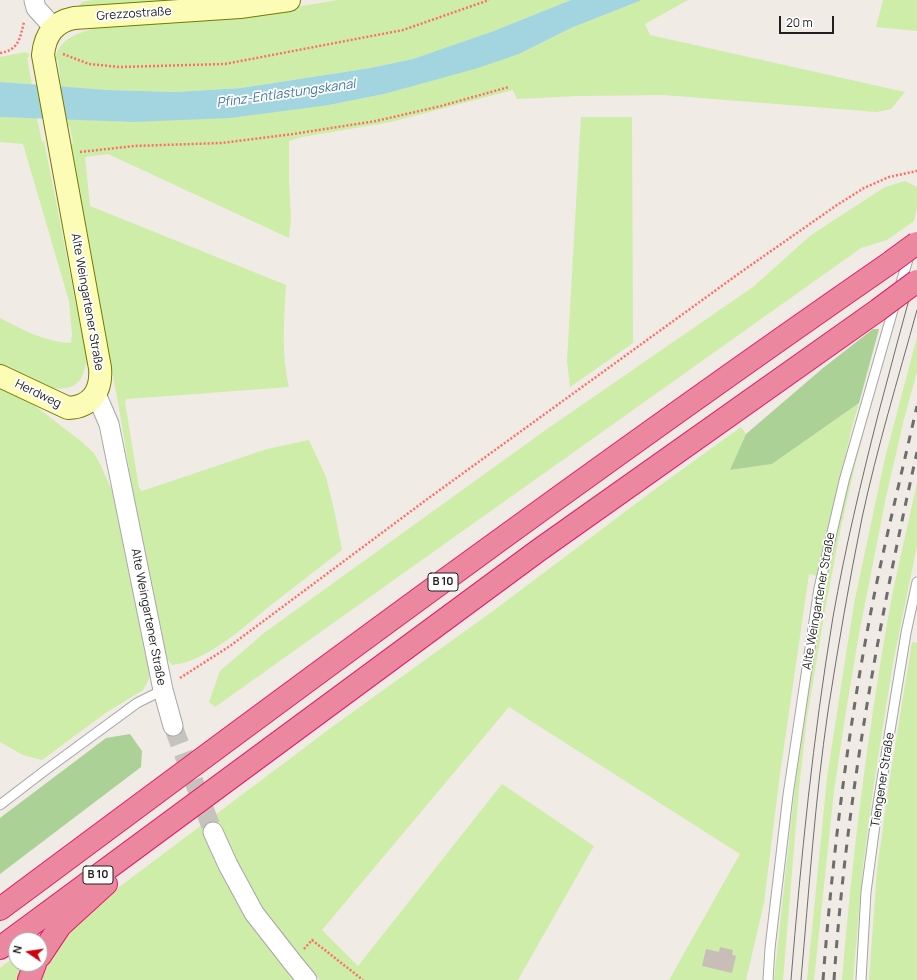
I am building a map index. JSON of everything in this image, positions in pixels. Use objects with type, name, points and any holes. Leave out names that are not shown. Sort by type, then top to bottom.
[{"type":"highway","name":"B 10","points":[[0,909],[186,770],[611,459],[891,262],[917,242]]},
{"type":"highway","name":"B 10","points":[[0,948],[594,510],[917,281]]},
{"type":"highway","points":[[48,944],[60,926],[196,802]]},
{"type":"street","name":"Grezzostraße","points":[[49,37],[66,20],[74,18],[240,7],[289,0]]},
{"type":"street","points":[[35,4],[49,37]]},
{"type":"street","name":"Alte Weingartener Straße","points":[[49,37],[44,55],[60,153],[100,368],[100,385],[96,394],[109,424],[162,690],[173,726]]},
{"type":"street","name":"Herdweg","points":[[0,376],[68,408],[77,408],[96,394]]},
{"type":"street","points":[[213,832],[228,865],[254,913],[308,980]]},
{"type":"lane","name":"Alte Weingartener Straße","points":[[768,980],[770,948],[788,795],[819,588],[844,480],[896,299],[917,232]]},
{"type":"lane","name":"Tiengener Straße","points":[[861,980],[866,892],[877,810],[906,633],[917,582]]},
{"type":"lane","points":[[0,805],[137,703],[162,690]]},
{"type":"path","points":[[49,37],[89,64],[120,67],[225,64],[403,30],[489,0]]},
{"type":"path","points":[[0,53],[12,50],[17,46],[28,13],[35,4]]},
{"type":"path","points":[[60,153],[134,146],[221,143],[293,134],[376,121],[441,106],[509,87]]},
{"type":"path","points":[[162,690],[230,646],[433,495],[741,272],[837,205],[864,188],[889,177],[917,171]]},
{"type":"path","points":[[293,963],[312,940],[363,980]]},
{"type":"green space","points":[[93,0],[218,0],[78,7],[82,2]]},
{"type":"green space","points":[[338,0],[571,0],[452,46],[413,59],[370,68],[241,88],[176,92],[61,87],[58,60],[55,60],[57,53],[65,42],[83,32],[97,28],[188,20]]},
{"type":"green space","points":[[642,0],[688,0],[645,24],[650,35],[905,92],[891,109],[877,112],[664,95],[577,96],[517,99],[513,90],[391,122],[302,137],[289,141],[291,220],[289,238],[108,154],[85,157],[90,206],[286,285],[284,348],[286,374],[289,387],[127,399],[125,402],[139,488],[142,491],[267,449],[309,440],[326,477],[342,550],[224,642],[198,657],[172,665],[166,658],[134,499],[118,402],[87,246],[70,144],[73,143],[67,119],[133,122],[329,105],[384,94],[519,54],[571,28]]},
{"type":"green space","points":[[883,0],[917,0],[917,31],[876,27]]},
{"type":"green space","points":[[25,52],[29,54],[29,57],[27,58],[32,85],[0,82],[0,57]]},
{"type":"green space","points":[[0,117],[37,118],[42,142],[44,141],[87,360],[80,380],[72,386],[52,388],[41,385],[0,367],[0,318],[43,338],[61,342],[71,343],[72,334],[69,301],[23,144],[0,142]]},
{"type":"green space","points":[[581,117],[632,117],[633,343],[570,387],[567,361]]},
{"type":"green space","points":[[905,181],[917,187],[917,207],[914,221],[887,240],[861,248],[215,707],[209,702],[220,671],[264,633],[547,429],[753,287],[811,235],[885,187]]},
{"type":"green space","points":[[873,329],[879,329],[859,403],[772,464],[730,470],[746,434],[823,368]]},
{"type":"green space","points":[[917,337],[917,372],[904,419],[886,497],[859,634],[834,791],[814,980],[807,980],[827,778],[855,599],[885,458]]},
{"type":"green space","points":[[878,380],[855,465],[825,610],[807,718],[799,788],[783,980],[774,980],[797,767],[820,613],[849,479],[860,437]]},
{"type":"green space","points":[[0,387],[26,399],[94,453],[114,495],[149,660],[149,679],[143,690],[107,712],[42,760],[23,755],[0,742]]},
{"type":"green space","points":[[859,403],[817,576],[809,574],[780,774],[764,903],[746,980],[669,980],[740,854],[509,707],[322,930],[358,966],[502,784],[594,846],[518,980],[320,980],[291,949],[251,894],[213,833],[205,839],[240,909],[284,968],[297,980],[39,980],[42,972],[48,972],[48,960],[60,942],[90,909],[332,727],[493,611],[662,484],[741,427],[746,434],[730,470],[772,464]]},
{"type":"green space","points":[[917,482],[917,546],[893,663],[873,790],[863,867],[853,980],[842,980],[855,843],[873,708],[891,601]]},
{"type":"green space","points":[[912,642],[917,643],[917,980],[869,980],[877,870],[889,783]]},
{"type":"green space","points":[[130,734],[142,751],[141,767],[0,874],[0,818],[106,738]]},
{"type":"green space","points":[[8,962],[8,972],[23,972],[20,980],[0,980],[0,968]]},
{"type":"water","name":"Pfinz-Entlastungskanal","points":[[571,0],[642,0],[571,28],[519,54],[478,68],[384,94],[329,105],[230,118],[133,122],[0,117],[0,82],[108,90],[176,92],[241,88],[370,68],[413,59],[491,32]]},
{"type":"building","points":[[720,947],[733,950],[732,955],[736,956],[732,973],[702,966],[706,949],[719,952]]},
{"type":"tunnel","points":[[173,726],[213,832]]},
{"type":"tram line","points":[[791,980],[808,798],[819,707],[833,617],[865,465],[917,272]]},
{"type":"tram line","points":[[801,980],[819,778],[844,614],[857,542],[874,466],[917,310]]},
{"type":"railway","points":[[823,980],[837,834],[857,688],[875,591],[917,406]]},
{"type":"railway","points":[[834,980],[839,913],[855,781],[865,714],[889,583],[917,452]]}]
